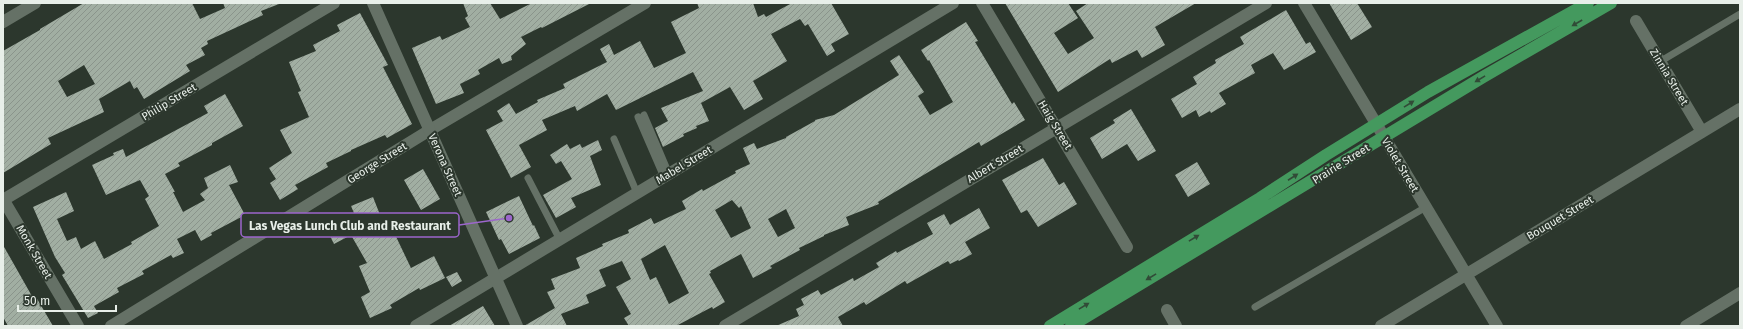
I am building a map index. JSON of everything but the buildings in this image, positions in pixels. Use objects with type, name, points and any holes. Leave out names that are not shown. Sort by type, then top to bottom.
[{"type":"main road","name":"Prairie Street","points":[[1050,326],[1260,198],[1428,92],[1588,3]]},
{"type":"main road","name":"Prairie Street","points":[[1071,326],[1384,137],[1611,3]]},
{"type":"street","points":[[3,22],[35,3]]},
{"type":"street","name":"Philip Street","points":[[3,200],[334,3]]},
{"type":"street","name":"Verona Street","points":[[373,3],[517,326]]},
{"type":"street","name":"George Street","points":[[111,326],[430,130],[645,3]]},
{"type":"street","name":"Mabel Street","points":[[416,326],[953,3]]},
{"type":"street","name":"Haig Street","points":[[982,3],[1127,247]]},
{"type":"street","name":"Albert Street","points":[[725,326],[1266,3]]},
{"type":"street","name":"Violet Street","points":[[1304,3],[1497,326]]},
{"type":"street","name":"Zinnia Street","points":[[1636,21],[1702,132]]},
{"type":"street","name":"Bouquet Street","points":[[1380,326],[1740,109]]},
{"type":"street","name":"Monk Street","points":[[3,200],[78,326]]},
{"type":"street","points":[[1686,326],[1740,293]]},
{"type":"street","points":[[1167,310],[1176,326]]},
{"type":"lane","points":[[1661,62],[1740,14]]},
{"type":"lane","points":[[641,116],[666,176]]},
{"type":"lane","points":[[614,139],[637,193]]},
{"type":"lane","points":[[528,178],[560,240]]},
{"type":"lane","points":[[1255,307],[1426,207]]},
{"type":"place","name":"Las Vegas Lunch Club and Restaurant","points":[[509,218]]}]
